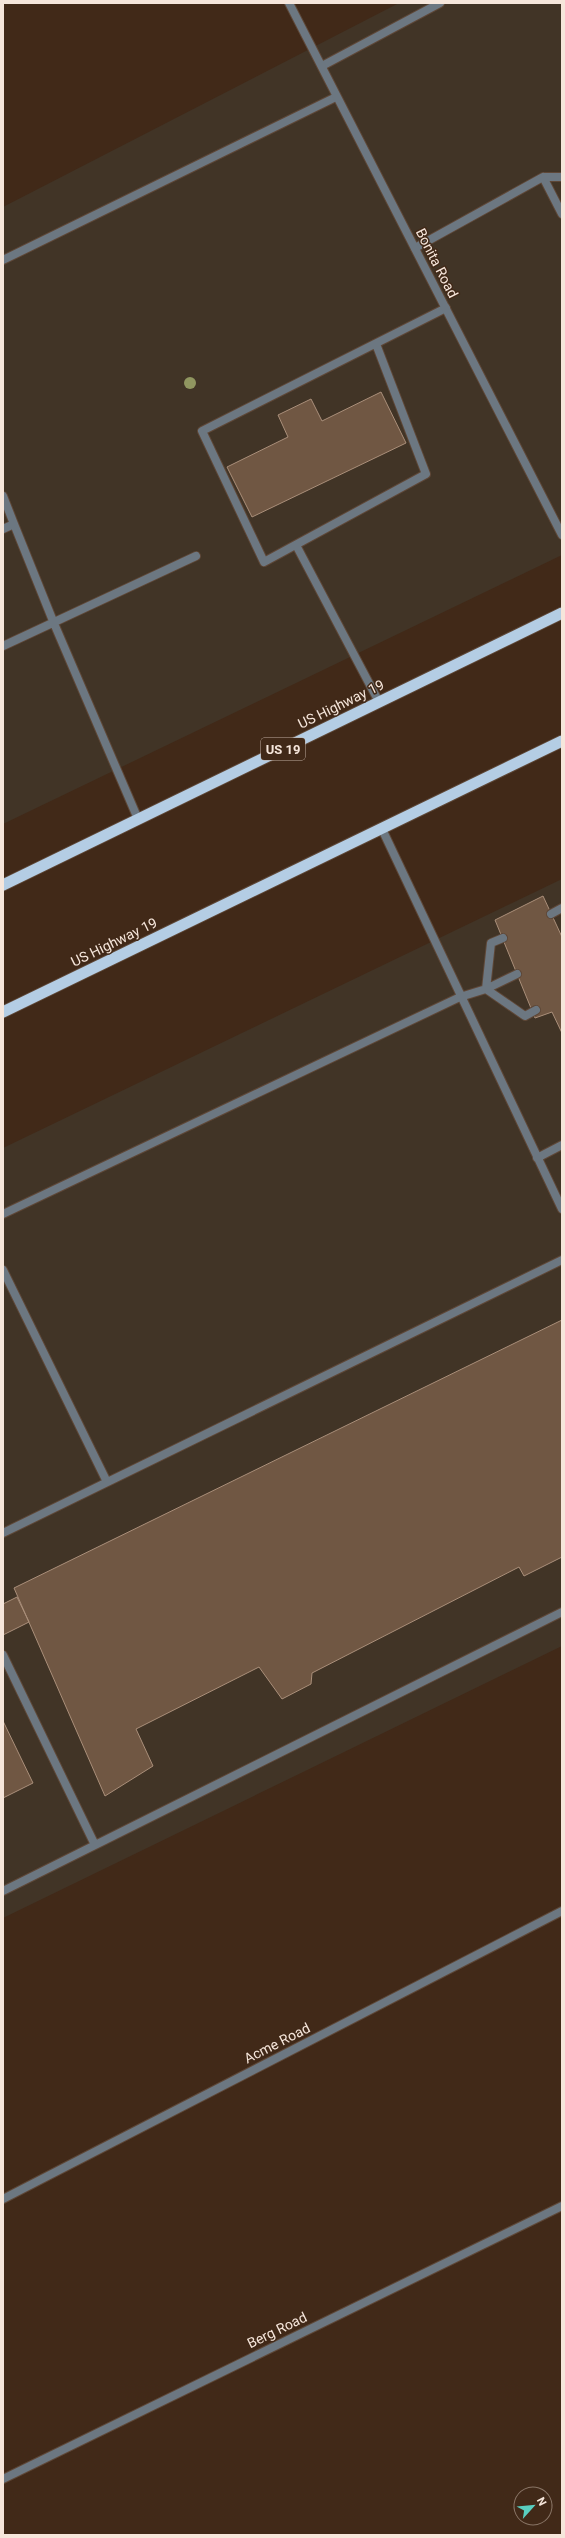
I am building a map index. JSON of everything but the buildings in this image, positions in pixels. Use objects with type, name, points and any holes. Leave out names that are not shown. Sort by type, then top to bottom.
[{"type":"highway","name":"US Highway 19","points":[[3,885],[562,612]]},
{"type":"highway","name":"US Highway 19","points":[[3,1012],[562,741]]},
{"type":"street","name":"Bonita Road","points":[[289,3],[562,535]]},
{"type":"street","points":[[322,66],[440,3]]},
{"type":"street","points":[[3,260],[336,97]]},
{"type":"street","points":[[415,248],[543,177],[562,177]]},
{"type":"street","points":[[543,177],[562,214]]},
{"type":"street","points":[[376,344],[426,474],[264,562],[202,431],[446,308]]},
{"type":"street","points":[[3,496],[53,621],[138,819]]},
{"type":"street","points":[[3,529],[14,524]]},
{"type":"street","points":[[296,545],[379,702]]},
{"type":"street","points":[[3,646],[53,621],[196,556]]},
{"type":"street","points":[[382,829],[460,997],[562,1209]]},
{"type":"street","points":[[551,914],[562,908]]},
{"type":"street","points":[[486,989],[490,943],[503,938]]},
{"type":"street","points":[[3,1214],[460,997],[486,989],[517,974]]},
{"type":"street","points":[[486,989],[525,1016],[536,1010]]},
{"type":"street","points":[[537,1158],[562,1145]]},
{"type":"street","points":[[3,1533],[562,1260]]},
{"type":"street","points":[[3,1270],[107,1482]]},
{"type":"street","points":[[3,1891],[562,1612]]},
{"type":"street","points":[[3,1655],[96,1845]]},
{"type":"street","name":"Acme Road","points":[[3,2199],[562,1911]]},
{"type":"street","name":"Berg Road","points":[[3,2478],[562,2206]]},
{"type":"shaded area","points":[[399,3],[562,3],[562,555],[3,824],[3,207]]},
{"type":"shaded area","points":[[562,879],[562,1646],[3,1918],[3,1148]]}]
